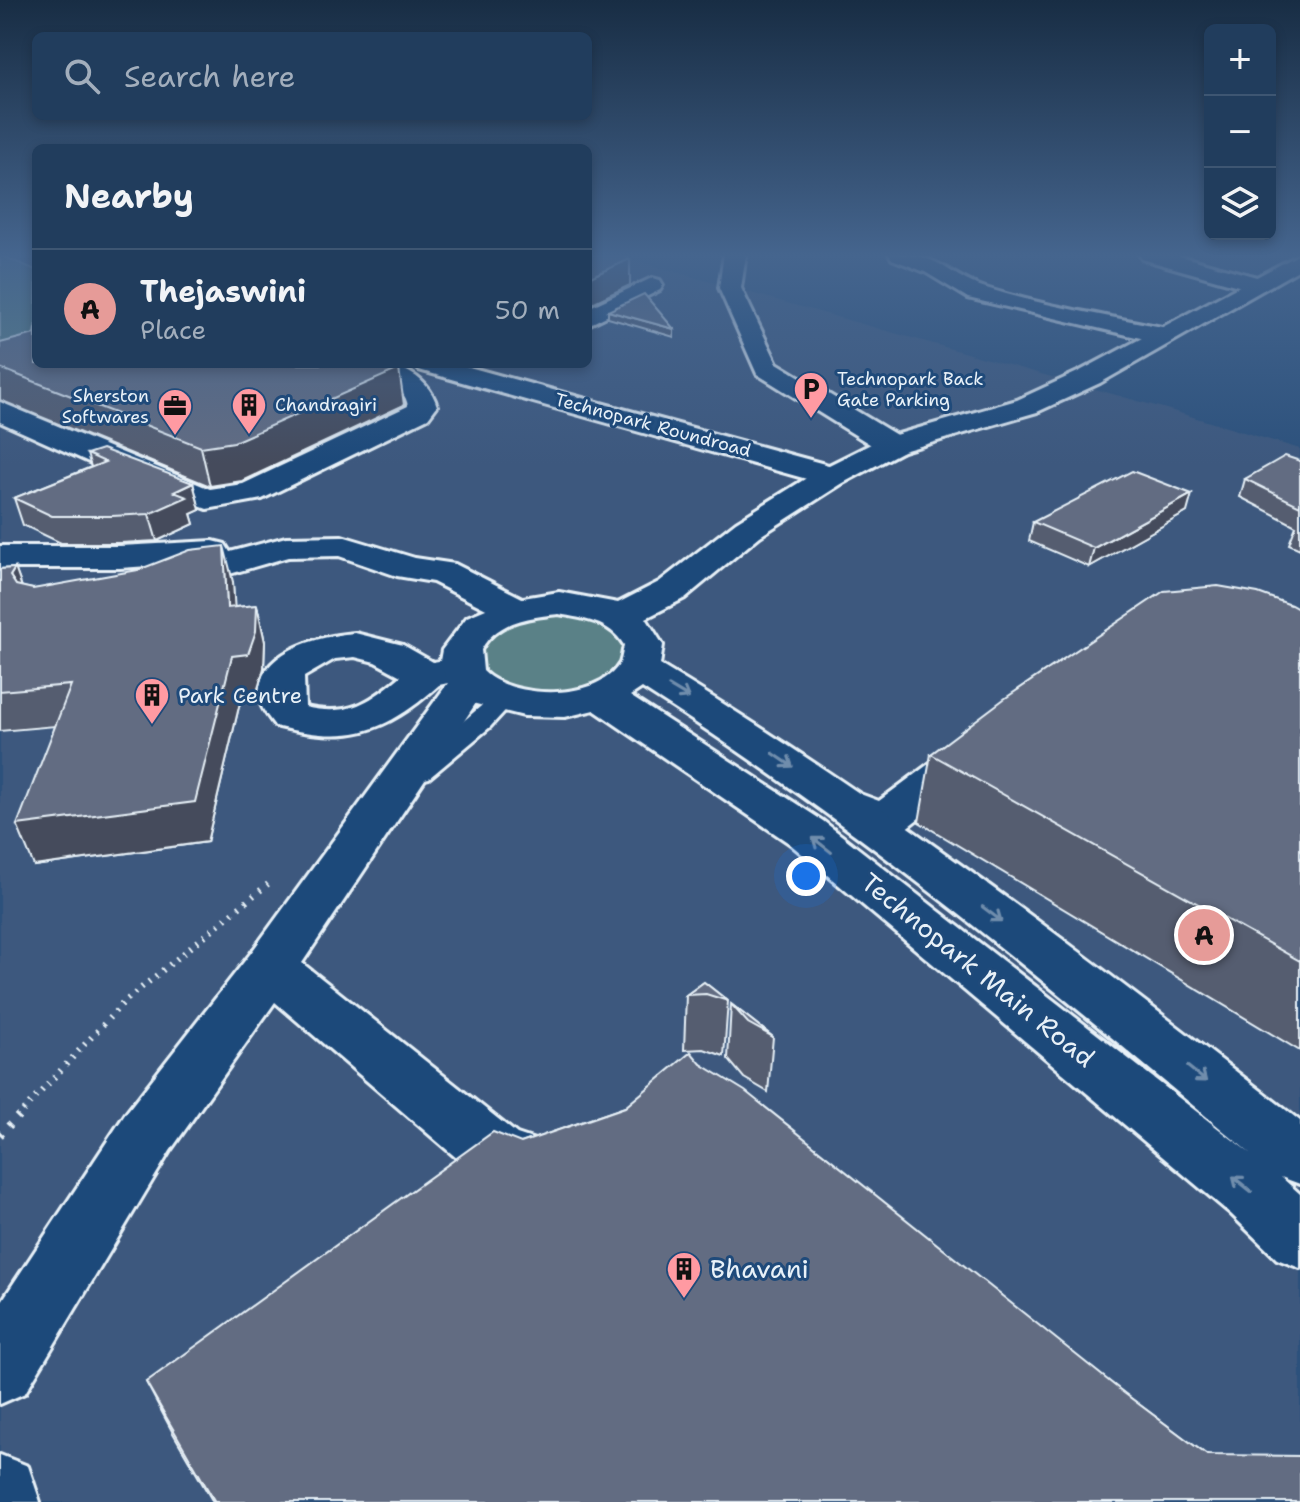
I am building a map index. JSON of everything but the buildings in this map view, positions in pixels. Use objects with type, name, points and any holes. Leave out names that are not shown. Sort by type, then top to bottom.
[{"type":"street","points":[[746,324],[766,368],[892,445]]},
{"type":"street","points":[[1114,324],[1162,335]]},
{"type":"street","points":[[620,617],[672,590],[748,529],[832,476],[892,445],[1027,406],[1090,377],[1182,324]]},
{"type":"street","points":[[0,411],[175,488],[207,499],[231,497],[251,492],[418,412],[423,406],[421,394],[408,381],[383,369],[386,368]]},
{"type":"street","name":"Technopark Roundroad","points":[[487,370],[832,476]]},
{"type":"street","points":[[0,557],[120,557],[342,546],[410,568],[442,572],[515,609]]},
{"type":"street","points":[[135,595],[187,574],[286,547]]},
{"type":"street","points":[[0,1368],[148,1132],[393,796],[465,681],[460,651],[470,634],[489,619],[515,609],[570,604],[620,617],[642,637],[643,664],[632,679],[601,696],[576,703],[543,706],[465,681]]},
{"type":"street","name":"Technopark Main Road","points":[[639,669],[718,716],[844,803],[1093,990],[1300,1157]]},
{"type":"street","name":"Technopark Main Road","points":[[601,696],[806,832],[1242,1185],[1300,1237]]},
{"type":"street","points":[[844,803],[883,822],[1009,725]]},
{"type":"street","points":[[270,967],[495,1153],[526,1167],[578,1149]]},
{"type":"street","points":[[0,1494],[1,1502]]},
{"type":"path","points":[[0,1135],[124,1002],[274,880]]},
{"type":"shaded area","points":[[0,324],[32,324],[32,368],[592,368],[592,324],[862,324],[1300,449],[1300,1502],[0,1502]]},
{"type":"green space","points":[[0,324],[32,324],[32,340],[0,352]]},
{"type":"green space","points":[[559,613],[601,621],[625,640],[624,666],[594,687],[563,692],[531,693],[506,687],[489,675],[482,661],[484,646],[498,631],[522,620]]},
{"type":"place","name":"Technopark Back Gate Parking","points":[[811,420]]},
{"type":"place","name":"Chandragiri","points":[[249,436]]},
{"type":"place","name":"Sherston Softwares","points":[[175,437]]},
{"type":"place","name":"Park Centre","points":[[152,726]]},
{"type":"place","name":"Thejaswini","points":[[1204,935]]},
{"type":"place","name":"Bhavani","points":[[684,1300]]}]
